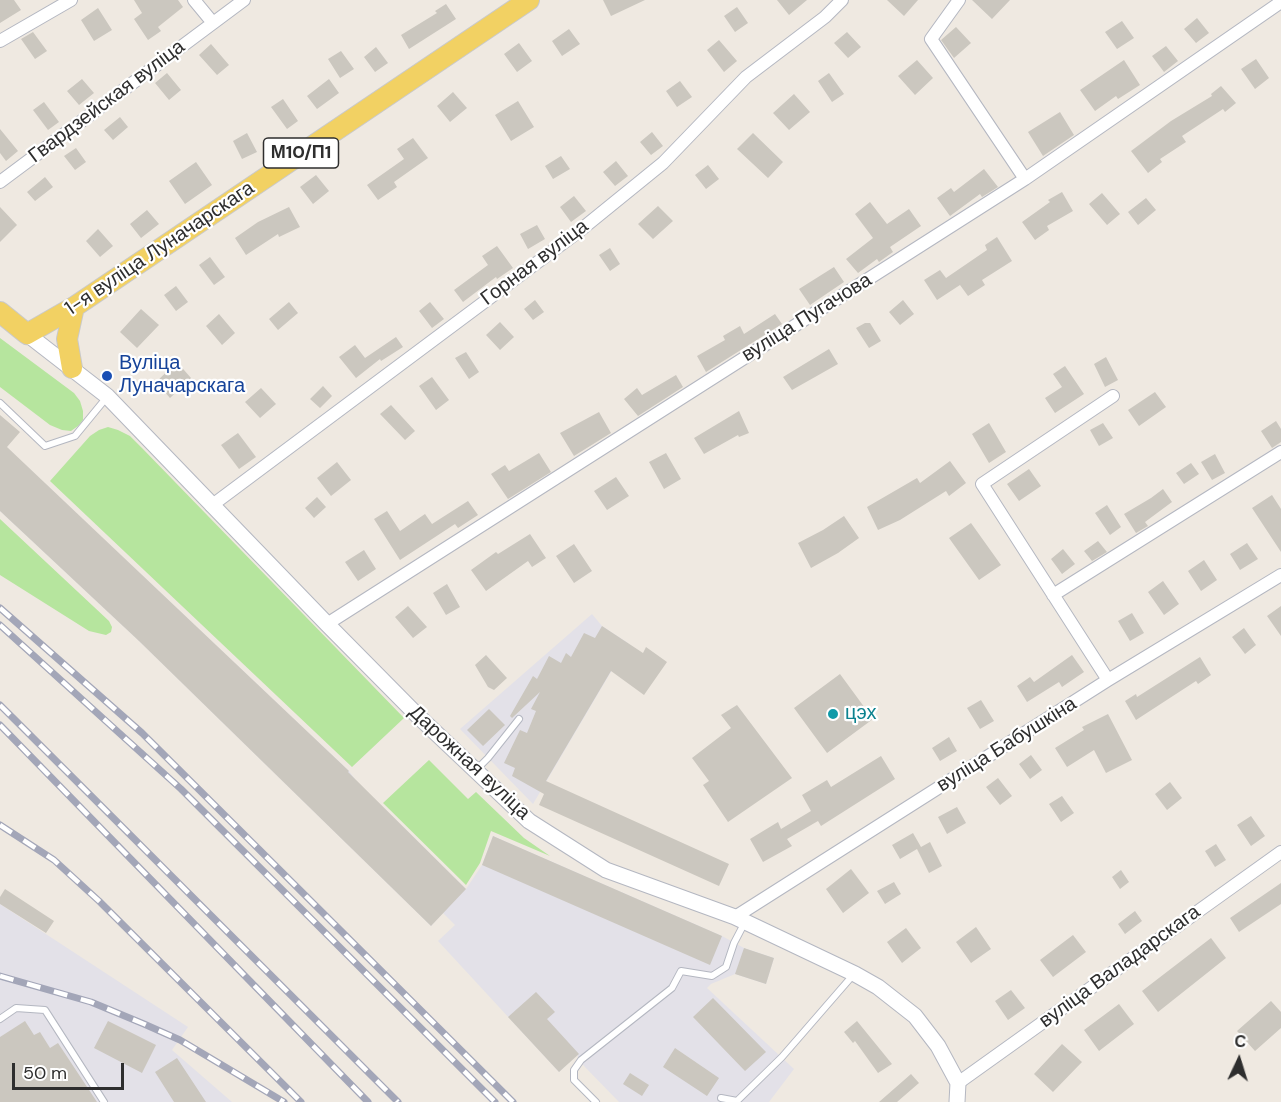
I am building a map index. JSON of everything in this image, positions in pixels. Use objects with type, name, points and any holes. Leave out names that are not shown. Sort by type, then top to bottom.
[{"type":"main road","name":"1-я вуліца Луначарскага","points":[[27,334],[74,307],[528,0]]},
{"type":"main road","points":[[72,368],[67,339],[74,307]]},
{"type":"main road","points":[[0,312],[27,334]]},
{"type":"street","points":[[0,41],[71,0]]},
{"type":"street","points":[[194,0],[213,23]]},
{"type":"street","name":"Гвардзейская вуліца","points":[[0,182],[244,0]]},
{"type":"street","name":"Горная вуліца","points":[[211,506],[578,232],[663,162],[746,77],[825,17],[842,0]]},
{"type":"street","points":[[959,0],[931,39],[1025,179]]},
{"type":"street","name":"вуліца Пугачова","points":[[327,624],[1025,179],[1281,2]]},
{"type":"street","name":"Дарожная вуліца","points":[[27,334],[107,396],[327,624],[529,821],[606,870],[740,920],[878,987],[915,1016],[938,1046],[958,1083]]},
{"type":"street","points":[[1108,681],[982,484],[1113,396]]},
{"type":"street","points":[[1053,595],[1281,452]]},
{"type":"street","name":"вуліца Бабушкіна","points":[[740,920],[1108,681],[1281,575]]},
{"type":"street","name":"вуліца Валадарскага","points":[[958,1083],[1281,852]]},
{"type":"street","points":[[957,1102],[958,1083]]},
{"type":"lane","points":[[0,403],[45,446],[75,436],[107,396]]},
{"type":"lane","points":[[476,770],[519,719]]},
{"type":"lane","points":[[596,1102],[574,1080],[574,1070],[581,1060],[672,988],[681,971],[712,976],[726,967],[740,920]]},
{"type":"lane","points":[[722,1098],[737,1101],[782,1058],[855,974]]},
{"type":"lane","points":[[0,1020],[16,1008],[45,1010],[104,1102]]},
{"type":"shaded area","points":[[0,441],[349,771],[357,782],[466,889],[482,865],[493,836],[722,936],[744,948],[774,958],[766,984],[735,974],[707,988],[794,1069],[769,1102],[619,1102],[584,1066],[577,1055],[559,1072],[438,941],[455,925],[443,913],[431,926],[139,641],[0,511]]},
{"type":"shaded area","points":[[592,614],[602,626],[628,643],[533,804],[460,729]]},
{"type":"shaded area","points":[[0,904],[188,1027],[172,1050],[232,1102],[0,1102]]},
{"type":"green space","points":[[0,338],[74,393],[83,411],[83,420],[78,426],[71,431],[50,425],[0,387]]},
{"type":"green space","points":[[108,427],[130,436],[404,718],[352,767],[50,481],[90,436]]},
{"type":"green space","points":[[0,519],[109,621],[112,627],[111,632],[106,635],[89,631],[0,575]]},
{"type":"green space","points":[[429,760],[468,799],[476,792],[524,838],[550,856],[491,831],[480,863],[466,885],[383,803]]},
{"type":"building","points":[[0,0],[14,0],[21,10],[0,23]]},
{"type":"building","points":[[134,0],[178,0],[183,7],[158,27],[161,31],[148,40],[134,19],[142,13]]},
{"type":"building","points":[[603,0],[645,0],[611,16]]},
{"type":"building","points":[[777,0],[807,0],[789,15]]},
{"type":"building","points":[[887,0],[918,0],[904,16]]},
{"type":"building","points":[[972,0],[1010,0],[992,19]]},
{"type":"building","points":[[446,4],[456,19],[409,49],[401,35],[437,13],[435,11]]},
{"type":"building","points":[[737,7],[748,23],[735,32],[724,16]]},
{"type":"building","points":[[98,8],[112,30],[94,41],[81,20]]},
{"type":"building","points":[[1197,18],[1209,33],[1196,43],[1184,29]]},
{"type":"building","points":[[1122,21],[1134,38],[1117,49],[1105,32]]},
{"type":"building","points":[[956,27],[971,43],[954,58],[941,40]]},
{"type":"building","points":[[569,29],[580,44],[562,56],[552,41]]},
{"type":"building","points":[[33,32],[47,51],[35,59],[21,39]]},
{"type":"building","points":[[847,32],[861,47],[848,58],[834,43]]},
{"type":"building","points":[[719,40],[737,61],[724,72],[707,50]]},
{"type":"building","points":[[519,43],[532,61],[517,72],[504,54]]},
{"type":"building","points":[[211,44],[229,65],[217,75],[199,55]]},
{"type":"building","points":[[1166,46],[1178,61],[1164,72],[1152,56]]},
{"type":"building","points":[[376,47],[388,63],[375,72],[364,57]]},
{"type":"building","points":[[341,51],[354,69],[340,78],[328,59]]},
{"type":"building","points":[[1256,59],[1269,78],[1255,89],[1241,69]]},
{"type":"building","points":[[917,60],[933,78],[915,95],[898,76]]},
{"type":"building","points":[[1124,60],[1140,85],[1118,99],[1116,96],[1095,111],[1080,90]]},
{"type":"building","points":[[167,73],[181,90],[169,100],[155,83]]},
{"type":"building","points":[[829,73],[844,94],[832,102],[818,81]]},
{"type":"building","points":[[82,79],[94,93],[79,105],[67,91]]},
{"type":"building","points":[[329,79],[339,93],[317,109],[307,96]]},
{"type":"building","points":[[680,81],[692,97],[677,107],[666,91]]},
{"type":"building","points":[[1221,86],[1236,103],[1225,112],[1223,109],[1182,136],[1186,142],[1160,159],[1162,162],[1148,173],[1131,151],[1171,121],[1212,96],[1211,94]]},
{"type":"building","points":[[453,92],[467,108],[450,122],[437,106]]},
{"type":"building","points":[[794,94],[810,112],[789,130],[773,113]]},
{"type":"building","points":[[283,99],[298,121],[287,129],[271,107]]},
{"type":"building","points":[[518,101],[534,127],[511,141],[495,115]]},
{"type":"building","points":[[44,102],[59,122],[48,130],[33,110]]},
{"type":"building","points":[[1060,112],[1074,135],[1043,156],[1028,132]]},
{"type":"building","points":[[120,117],[128,127],[113,140],[104,130]]},
{"type":"building","points":[[0,129],[18,151],[6,161],[0,153]]},
{"type":"building","points":[[652,132],[663,146],[651,155],[640,142]]},
{"type":"building","points":[[247,133],[257,152],[242,159],[233,141]]},
{"type":"building","points":[[753,133],[783,162],[768,178],[737,149]]},
{"type":"building","points":[[413,138],[428,158],[394,182],[397,187],[378,200],[367,185],[404,159],[397,149]]},
{"type":"building","points":[[76,148],[86,162],[75,170],[64,156]]},
{"type":"building","points":[[561,156],[570,169],[553,179],[545,166]]},
{"type":"building","points":[[616,161],[628,176],[615,186],[603,172]]},
{"type":"building","points":[[196,162],[212,185],[185,204],[169,181]]},
{"type":"building","points":[[708,165],[719,179],[706,189],[695,175]]},
{"type":"building","points":[[984,169],[998,187],[982,197],[980,194],[950,216],[937,198],[951,188],[954,192]]},
{"type":"building","points":[[316,175],[329,191],[313,204],[300,187]]},
{"type":"building","points":[[45,177],[53,187],[35,201],[27,192]]},
{"type":"building","points":[[1062,192],[1073,211],[1047,226],[1049,230],[1035,240],[1022,222],[1050,202],[1048,200]]},
{"type":"building","points":[[1102,193],[1120,214],[1107,225],[1089,204]]},
{"type":"building","points":[[574,196],[586,211],[571,222],[560,207]]},
{"type":"building","points":[[1146,198],[1156,210],[1138,225],[1128,212]]},
{"type":"building","points":[[870,202],[887,224],[909,209],[921,226],[890,247],[893,252],[879,262],[877,259],[858,273],[846,259],[873,238],[855,214]]},
{"type":"building","points":[[658,206],[673,221],[653,239],[638,224]]},
{"type":"building","points":[[0,207],[17,225],[0,242]]},
{"type":"building","points":[[289,207],[300,227],[279,237],[278,234],[246,255],[235,238],[258,222]]},
{"type":"building","points":[[147,210],[159,224],[141,238],[130,224]]},
{"type":"building","points":[[537,225],[545,239],[528,249],[520,234]]},
{"type":"building","points":[[98,229],[113,246],[100,257],[86,241]]},
{"type":"building","points":[[997,237],[1012,261],[982,280],[985,285],[968,296],[960,285],[937,300],[924,280],[940,270],[946,278],[987,250],[985,245]]},
{"type":"building","points":[[497,246],[513,268],[497,279],[496,277],[463,302],[454,290],[488,265],[482,256]]},
{"type":"building","points":[[610,248],[620,264],[610,271],[599,255]]},
{"type":"building","points":[[210,257],[225,277],[214,285],[199,265]]},
{"type":"building","points":[[834,267],[844,282],[810,305],[799,289]]},
{"type":"building","points":[[176,286],[188,302],[176,311],[164,295]]},
{"type":"building","points":[[535,300],[544,312],[533,320],[524,309]]},
{"type":"building","points":[[903,300],[914,314],[900,325],[889,312]]},
{"type":"building","points":[[289,302],[298,313],[278,330],[269,319]]},
{"type":"building","points":[[430,302],[444,319],[432,328],[419,311]]},
{"type":"building","points":[[141,309],[159,325],[137,348],[120,332]]},
{"type":"building","points":[[219,314],[235,333],[222,345],[206,326]]},
{"type":"building","points":[[775,314],[782,324],[706,372],[697,356],[725,340],[723,336],[740,326],[744,334]]},
{"type":"building","points":[[500,322],[514,337],[500,350],[486,335]]},
{"type":"building","points":[[870,323],[881,341],[869,348],[856,328]]},
{"type":"building","points":[[396,337],[403,347],[381,361],[380,359],[356,378],[339,357],[355,345],[365,358]]},
{"type":"building","points":[[829,349],[838,364],[792,390],[783,377]]},
{"type":"building","points":[[466,352],[479,372],[469,379],[455,358]]},
{"type":"building","points":[[1106,357],[1118,380],[1105,387],[1094,364]]},
{"type":"building","points":[[177,362],[191,378],[170,398],[156,382]]},
{"type":"building","points":[[1065,366],[1084,394],[1055,413],[1045,398],[1062,387],[1053,374]]},
{"type":"building","points":[[676,375],[683,387],[638,416],[624,399],[637,388],[642,395]]},
{"type":"building","points":[[432,377],[449,400],[436,410],[419,386]]},
{"type":"building","points":[[323,386],[332,396],[320,408],[310,399]]},
{"type":"building","points":[[261,388],[276,404],[260,418],[245,402]]},
{"type":"building","points":[[1155,392],[1166,407],[1139,426],[1128,410]]},
{"type":"building","points":[[391,405],[415,431],[405,440],[380,414]]},
{"type":"building","points":[[739,411],[749,433],[739,437],[738,435],[704,454],[694,438]]},
{"type":"building","points":[[599,412],[611,433],[574,456],[560,433]]},
{"type":"building","points":[[0,415],[20,432],[7,447],[349,771],[466,889],[431,926],[139,641],[0,511]]},
{"type":"building","points":[[1276,421],[1281,429],[1281,442],[1272,448],[1261,431]]},
{"type":"building","points":[[989,423],[1006,452],[989,463],[972,434]]},
{"type":"building","points":[[1103,423],[1113,438],[1099,446],[1090,430]]},
{"type":"building","points":[[238,433],[256,457],[239,469],[221,445]]},
{"type":"building","points":[[539,453],[551,472],[508,499],[491,474],[505,465],[509,471]]},
{"type":"building","points":[[666,453],[681,479],[664,489],[649,462]]},
{"type":"building","points":[[1215,454],[1225,473],[1212,480],[1201,462]]},
{"type":"building","points":[[950,461],[966,483],[949,496],[946,491],[900,520],[878,530],[867,507],[917,478],[920,483]]},
{"type":"building","points":[[337,462],[351,480],[331,496],[317,478]]},
{"type":"building","points":[[1191,463],[1199,474],[1184,484],[1176,473]]},
{"type":"building","points":[[1029,469],[1041,486],[1019,501],[1007,484]]},
{"type":"building","points":[[616,477],[629,496],[607,510],[594,491]]},
{"type":"building","points":[[1163,489],[1172,502],[1145,522],[1148,526],[1136,533],[1124,514]]},
{"type":"building","points":[[1272,495],[1281,509],[1281,552],[1252,508]]},
{"type":"building","points":[[317,497],[326,507],[314,518],[305,508]]},
{"type":"building","points":[[468,501],[478,515],[458,528],[455,524],[400,560],[374,519],[387,511],[400,531],[425,514],[432,524]]},
{"type":"building","points":[[1107,505],[1121,527],[1110,535],[1095,513]]},
{"type":"building","points":[[844,516],[859,538],[811,568],[798,543]]},
{"type":"building","points":[[971,523],[1001,565],[979,580],[949,538]]},
{"type":"building","points":[[530,534],[546,558],[532,567],[528,561],[486,591],[471,570],[496,552],[498,554]]},
{"type":"building","points":[[1098,541],[1107,552],[1092,561],[1084,551]]},
{"type":"building","points":[[1247,543],[1258,559],[1240,570],[1230,554]]},
{"type":"building","points":[[574,544],[592,571],[574,583],[556,556]]},
{"type":"building","points":[[1063,549],[1075,564],[1062,574],[1051,559]]},
{"type":"building","points":[[364,550],[376,569],[358,581],[345,562]]},
{"type":"building","points":[[1204,560],[1217,580],[1201,591],[1188,571]]},
{"type":"building","points":[[1163,581],[1179,604],[1164,615],[1148,592]]},
{"type":"building","points":[[447,584],[460,607],[446,615],[433,593]]},
{"type":"building","points":[[408,606],[427,627],[413,638],[395,617]]},
{"type":"building","points":[[1281,606],[1281,636],[1267,616]]},
{"type":"building","points":[[1132,613],[1144,633],[1130,641],[1118,621]]},
{"type":"building","points":[[602,626],[643,653],[646,647],[667,662],[644,695],[611,671],[546,781],[729,864],[719,886],[539,805],[544,794],[512,776],[515,768],[504,763],[520,730],[527,733],[536,711],[531,709],[540,692],[512,718],[510,716],[533,676],[537,679],[549,656],[561,663],[566,653],[571,657],[584,633],[595,638]]},
{"type":"building","points":[[1244,628],[1256,645],[1245,654],[1232,637]]},
{"type":"building","points":[[486,655],[507,678],[494,690],[488,687],[475,665]]},
{"type":"building","points":[[1072,655],[1084,672],[1062,687],[1059,682],[1027,702],[1017,686],[1030,677],[1034,682]]},
{"type":"building","points":[[1200,657],[1211,675],[1198,684],[1196,681],[1136,720],[1125,701],[1136,694],[1137,697]]},
{"type":"building","name":"цэх","points":[[840,674],[873,719],[827,753],[794,708]]},
{"type":"building","points":[[981,700],[994,721],[980,729],[967,708]]},
{"type":"building","points":[[737,705],[792,778],[728,822],[703,785],[709,781],[692,758],[731,728],[721,715]]},
{"type":"building","points":[[489,709],[505,725],[483,746],[467,730]]},
{"type":"building","points":[[1108,714],[1132,760],[1106,773],[1094,750],[1067,767],[1055,748],[1084,730],[1082,727]]},
{"type":"building","points":[[949,737],[957,751],[940,761],[932,748]]},
{"type":"building","points":[[1031,755],[1042,770],[1030,779],[1019,764]]},
{"type":"building","points":[[881,756],[895,779],[821,826],[818,821],[787,839],[792,846],[763,862],[750,839],[778,822],[781,829],[811,811],[802,795],[827,780],[831,787]]},
{"type":"building","points":[[998,778],[1012,796],[1000,805],[986,787]]},
{"type":"building","points":[[1170,782],[1182,798],[1167,810],[1155,794]]},
{"type":"building","points":[[1062,796],[1074,813],[1061,822],[1049,804]]},
{"type":"building","points":[[957,807],[966,823],[947,834],[938,817]]},
{"type":"building","points":[[1251,816],[1265,836],[1251,846],[1237,825]]},
{"type":"building","points":[[913,833],[921,847],[930,842],[942,866],[929,873],[917,849],[900,859],[892,845]]},
{"type":"building","points":[[493,836],[722,936],[710,965],[482,865]]},
{"type":"building","points":[[1216,844],[1226,860],[1215,867],[1205,851]]},
{"type":"building","points":[[851,869],[869,893],[843,913],[826,889]]},
{"type":"building","points":[[1121,870],[1129,882],[1120,889],[1112,877]]},
{"type":"building","points":[[894,882],[901,894],[885,904],[877,891]]},
{"type":"building","points":[[1281,883],[1281,904],[1239,932],[1230,918]]},
{"type":"building","points":[[5,889],[54,921],[46,933],[0,904],[0,897]]},
{"type":"building","points":[[1135,911],[1142,921],[1125,934],[1118,924]]},
{"type":"building","points":[[976,927],[991,949],[971,963],[956,942]]},
{"type":"building","points":[[906,928],[921,948],[902,963],[887,942]]},
{"type":"building","points":[[1073,935],[1086,952],[1053,977],[1040,960]]},
{"type":"building","points":[[1211,938],[1226,958],[1158,1012],[1142,991]]},
{"type":"building","points":[[744,948],[774,958],[766,984],[735,974]]},
{"type":"building","points":[[1011,990],[1025,1008],[1008,1020],[995,1001]]},
{"type":"building","points":[[536,992],[555,1012],[547,1019],[579,1054],[559,1072],[508,1017]]},
{"type":"building","points":[[713,998],[766,1052],[745,1071],[693,1017]]},
{"type":"building","points":[[1271,1001],[1281,1012],[1281,1028],[1255,1051],[1237,1031]]},
{"type":"building","points":[[1119,1004],[1134,1024],[1099,1051],[1084,1030]]},
{"type":"building","points":[[25,1021],[34,1035],[40,1032],[50,1048],[58,1043],[97,1102],[0,1102],[0,1037]]},
{"type":"building","points":[[108,1021],[156,1045],[142,1073],[94,1048]]},
{"type":"building","points":[[857,1021],[892,1064],[878,1073],[855,1041],[853,1043],[844,1032]]},
{"type":"building","points":[[1062,1044],[1082,1062],[1053,1092],[1034,1074]]},
{"type":"building","points":[[675,1048],[719,1078],[707,1096],[663,1067]]},
{"type":"building","points":[[177,1058],[206,1102],[174,1102],[155,1072]]},
{"type":"building","points":[[630,1073],[649,1085],[642,1096],[623,1084]]},
{"type":"building","points":[[911,1074],[919,1083],[897,1102],[879,1102]]},
{"type":"railway","points":[[0,608],[142,733],[513,1102]]},
{"type":"railway","points":[[0,625],[181,789],[495,1102]]},
{"type":"railway","points":[[0,705],[398,1102]]},
{"type":"railway","points":[[0,725],[368,1102]]},
{"type":"railway","points":[[0,825],[54,860],[99,901],[301,1102]]},
{"type":"railway","points":[[0,976],[91,1002],[144,1024],[180,1040],[284,1102]]},
{"type":"place","name":"Вуліца Луначарскага","points":[[107,376]]},
{"type":"place","name":"цэх","points":[[833,714]]}]
